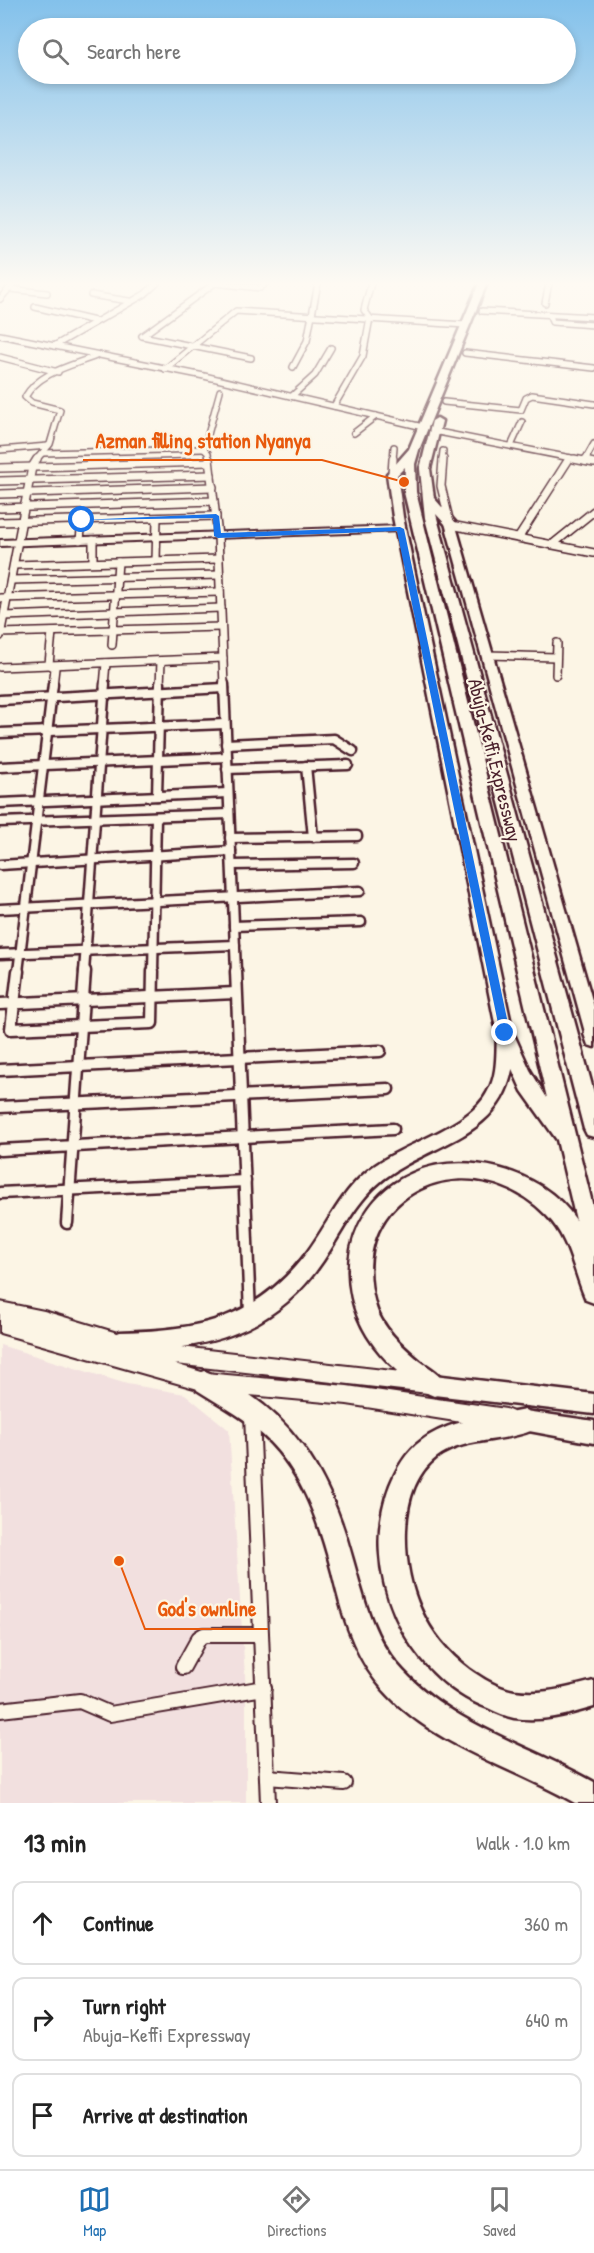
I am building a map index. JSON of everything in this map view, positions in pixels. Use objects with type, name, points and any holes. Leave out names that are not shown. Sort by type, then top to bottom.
[{"type":"highway","name":"Abuja-Keffi Expressway","points":[[451,367],[428,429],[425,469],[427,496],[594,1129]]},
{"type":"highway","name":"Abuja-Keffi Expressway","points":[[459,367],[444,402],[414,450],[410,484],[416,520],[594,1254]]},
{"type":"highway","points":[[392,474],[414,450]]},
{"type":"highway","points":[[427,496],[450,524]]},
{"type":"highway","points":[[505,1033],[529,1089],[566,1139]]},
{"type":"highway","points":[[594,1035],[594,1040]]},
{"type":"highway","points":[[434,1385],[404,1363],[380,1335],[364,1306],[358,1272],[362,1235],[372,1216],[398,1191],[415,1180],[451,1172],[469,1172],[502,1177],[532,1191],[554,1209],[572,1232],[594,1293]]},
{"type":"highway","points":[[205,1382],[273,1428],[303,1465],[329,1521],[355,1612],[369,1643],[385,1670],[405,1694],[429,1714],[458,1730],[594,1798]]},
{"type":"highway","points":[[525,1422],[446,1440],[429,1449],[414,1463],[396,1503],[391,1532],[392,1563],[397,1593],[409,1621],[439,1663],[474,1689],[510,1706],[528,1709],[570,1703],[594,1694]]},
{"type":"main road","points":[[120,1342],[192,1339],[213,1334],[268,1306],[298,1278],[364,1184],[379,1171],[465,1126],[488,1107],[500,1090],[505,1074],[505,1033],[400,529],[392,474]]},
{"type":"main road","name":"Abuja-Keffi Expressway","points":[[450,524],[594,1035]]},
{"type":"main road","points":[[434,1385],[594,1404]]},
{"type":"main road","points":[[525,1422],[584,1431]]},
{"type":"street","points":[[39,367],[58,372]]},
{"type":"street","points":[[69,367],[36,381],[25,397],[32,403],[60,410],[53,423],[48,446],[35,458],[32,467],[11,580],[4,598],[1,630],[52,632],[221,627]]},
{"type":"street","points":[[156,367],[291,396],[428,429],[594,463]]},
{"type":"street","points":[[291,396],[311,382],[322,367]]},
{"type":"street","points":[[334,406],[357,367]]},
{"type":"street","points":[[204,449],[220,391]]},
{"type":"street","points":[[444,402],[521,410],[526,398],[532,395],[594,404]]},
{"type":"street","points":[[354,433],[376,416]]},
{"type":"street","points":[[511,446],[522,422]]},
{"type":"street","points":[[585,461],[594,444]]},
{"type":"street","points":[[0,450],[48,446]]},
{"type":"street","points":[[392,474],[394,447]]},
{"type":"street","points":[[43,453],[204,449]]},
{"type":"street","points":[[204,449],[207,451],[209,462],[218,536],[250,1317]]},
{"type":"street","points":[[443,451],[441,486],[450,524],[594,553]]},
{"type":"street","points":[[117,519],[124,452]]},
{"type":"street","points":[[519,537],[570,458]]},
{"type":"street","points":[[0,468],[209,462]]},
{"type":"street","points":[[0,481],[211,475]]},
{"type":"street","points":[[0,494],[213,487]]},
{"type":"street","points":[[0,508],[214,501]]},
{"type":"street","points":[[553,544],[594,511]]},
{"type":"street","points":[[0,522],[216,516]]},
{"type":"street","points":[[156,561],[157,518]]},
{"type":"street","points":[[80,540],[82,520]]},
{"type":"street","points":[[0,543],[400,529]]},
{"type":"street","points":[[93,540],[93,562]]},
{"type":"street","points":[[0,572],[13,568],[93,562],[219,559]]},
{"type":"street","points":[[112,645],[118,562]]},
{"type":"street","points":[[11,580],[219,575]]},
{"type":"street","points":[[4,598],[220,592]]},
{"type":"street","points":[[4,616],[221,608]]},
{"type":"street","points":[[49,664],[52,632]]},
{"type":"street","points":[[556,675],[557,643]]},
{"type":"street","points":[[487,655],[556,657]]},
{"type":"street","points":[[0,667],[223,658]]},
{"type":"street","points":[[157,796],[161,660]]},
{"type":"street","points":[[67,1222],[82,999],[99,798],[106,663]]},
{"type":"street","points":[[49,664],[55,668],[49,730],[11,1029],[150,1025],[153,1021],[156,817]]},
{"type":"street","points":[[0,700],[224,688]]},
{"type":"street","points":[[0,733],[103,727],[225,724]]},
{"type":"street","points":[[226,744],[334,739],[341,741],[354,751]]},
{"type":"street","points":[[0,768],[227,757]]},
{"type":"street","points":[[227,769],[348,765]]},
{"type":"street","points":[[306,766],[313,837]]},
{"type":"street","points":[[0,803],[228,793]]},
{"type":"street","points":[[0,822],[229,814]]},
{"type":"street","points":[[230,838],[357,836]]},
{"type":"street","points":[[0,864],[94,861],[231,851]]},
{"type":"street","points":[[232,865],[354,863]]},
{"type":"street","points":[[0,909],[360,891]]},
{"type":"street","points":[[234,926],[361,922]]},
{"type":"street","points":[[0,954],[235,945]]},
{"type":"street","points":[[0,1004],[235,993]]},
{"type":"street","points":[[0,1070],[239,1056],[380,1051]]},
{"type":"street","points":[[0,1107],[387,1089]]},
{"type":"street","points":[[0,1150],[393,1129]]},
{"type":"street","points":[[0,1193],[244,1181]]},
{"type":"street","points":[[0,1311],[44,1320],[154,1353],[434,1385]]},
{"type":"street","points":[[0,1324],[205,1382],[347,1395],[525,1422]]},
{"type":"street","points":[[252,1412],[268,1803]]},
{"type":"street","points":[[183,1667],[199,1638],[204,1635],[261,1635]]},
{"type":"street","points":[[0,1710],[80,1701],[110,1714],[264,1688]]},
{"type":"street","points":[[267,1777],[344,1783]]},
{"type":"shaded area","points":[[0,1345],[127,1384],[185,1394],[229,1430],[246,1691],[246,1803],[0,1803]]},
{"type":"place","name":"Azman filling station Nyanya","points":[[404,482]]},
{"type":"place","name":"God's ownline","points":[[119,1561]]},
{"type":"route","points":[[82,520],[216,516],[218,536],[400,529],[505,1033]]}]
